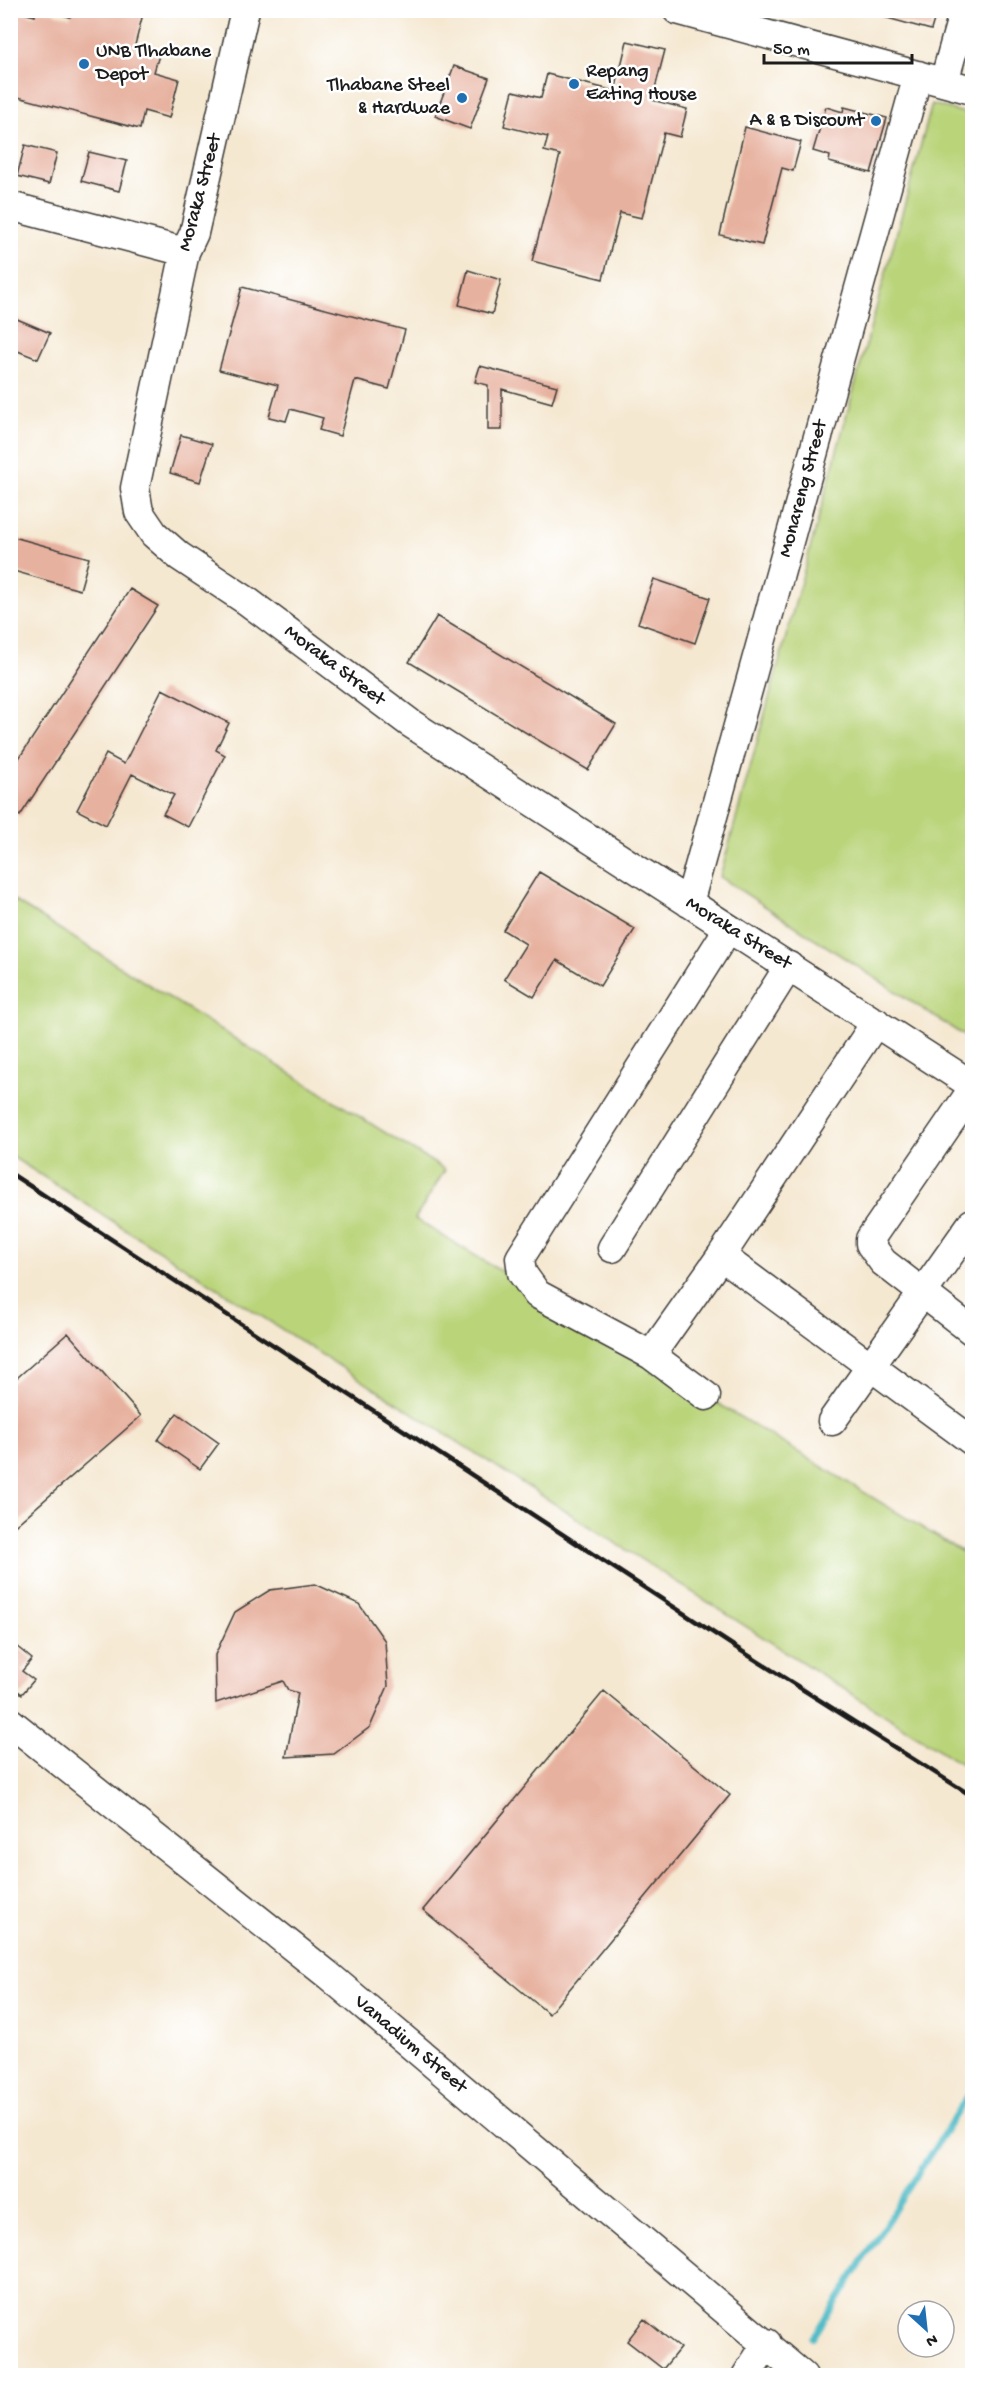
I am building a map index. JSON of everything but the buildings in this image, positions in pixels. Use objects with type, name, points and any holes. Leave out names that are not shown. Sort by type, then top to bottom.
[{"type":"street","name":"Moraka Street","points":[[244,10],[194,233],[185,252],[135,488],[139,512],[154,534],[179,556],[247,601],[410,723],[972,1085]]},
{"type":"street","points":[[677,10],[721,16],[972,90]]},
{"type":"street","name":"Monareng Street","points":[[689,903],[931,78],[964,10]]},
{"type":"street","points":[[10,206],[185,252]]},
{"type":"street","points":[[706,1396],[651,1355],[537,1294],[522,1273],[520,1258],[728,929]]},
{"type":"street","points":[[612,1248],[789,966]]},
{"type":"street","points":[[651,1355],[721,1256],[876,1022]]},
{"type":"street","points":[[972,1090],[870,1239],[871,1248],[876,1255],[972,1331]]},
{"type":"street","points":[[832,1421],[972,1222]]},
{"type":"street","points":[[721,1256],[972,1441]]},
{"type":"street","name":"Vanadium Street","points":[[10,1722],[328,1975],[767,2343],[803,2376]]},
{"type":"street","points":[[746,2376],[767,2343]]},
{"type":"green space","points":[[932,104],[972,115],[972,1041],[720,877]]},
{"type":"green space","points":[[10,898],[445,1170],[415,1219],[972,1558],[972,1771],[11,1156]]},
{"type":"waterway","points":[[813,2338],[972,2089]]},
{"type":"railway","points":[[10,1173],[732,1645],[972,1796]]},
{"type":"place","name":"UNB Tlhabane Depot","points":[[84,64]]},
{"type":"place","name":"Repang Eating House","points":[[574,84]]},
{"type":"place","name":"Tlhabane Steel & Hardwae","points":[[462,98]]},
{"type":"place","name":"A & B Discount","points":[[876,121]]}]
